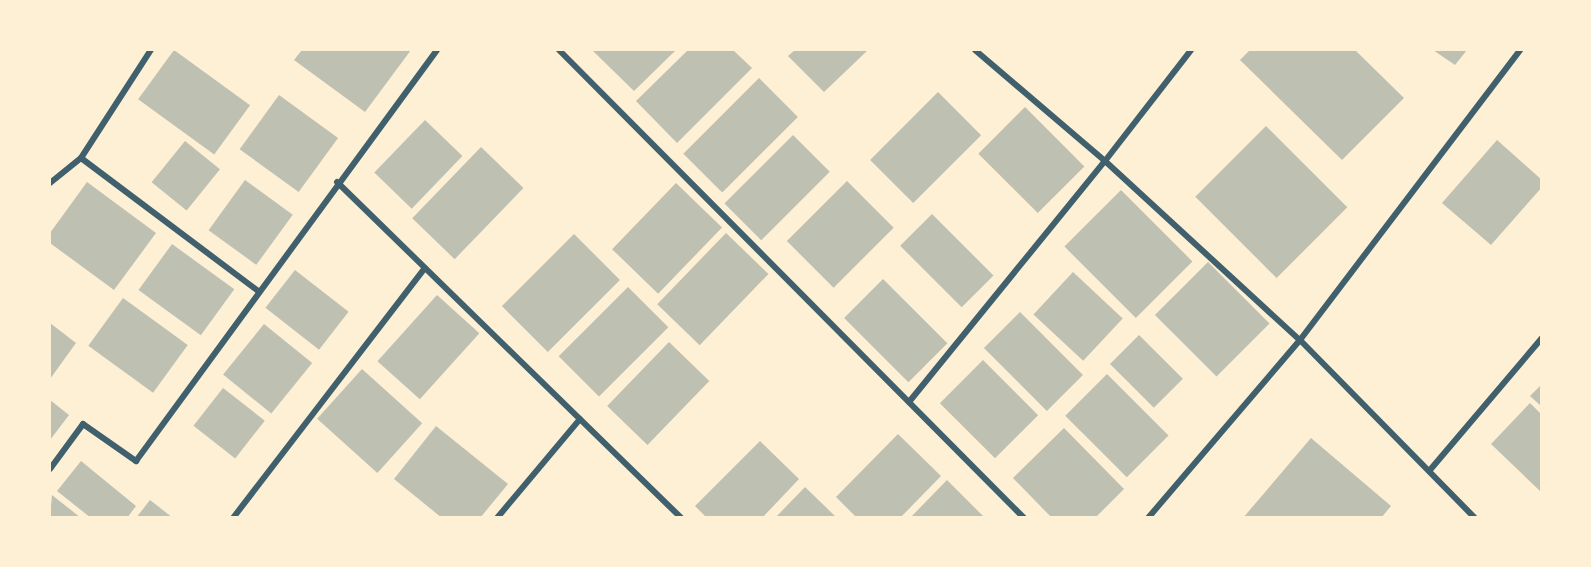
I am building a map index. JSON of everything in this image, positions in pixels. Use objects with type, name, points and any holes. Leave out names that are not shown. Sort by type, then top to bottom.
[{"type":"street","points":[[50,183],[81,158],[151,50]]},
{"type":"street","points":[[50,469],[83,424],[136,461],[337,182],[437,50]]},
{"type":"street","points":[[559,50],[1024,518]]},
{"type":"street","points":[[975,50],[1106,161],[1300,340],[1475,518]]},
{"type":"street","points":[[909,402],[1106,161],[1191,50]]},
{"type":"street","points":[[1148,518],[1300,340],[1520,50]]},
{"type":"street","points":[[81,158],[258,291]]},
{"type":"street","points":[[337,182],[681,518]]},
{"type":"street","points":[[233,518],[425,268]]},
{"type":"street","points":[[1430,470],[1542,338]]},
{"type":"street","points":[[497,518],[580,419]]},
{"type":"building","points":[[174,50],[250,105],[214,155],[138,99]]},
{"type":"building","points":[[302,50],[411,50],[365,112],[294,60]]},
{"type":"building","points":[[592,50],[676,50],[634,91]]},
{"type":"building","points":[[688,50],[733,50],[752,68],[677,143],[636,101]]},
{"type":"building","points":[[795,50],[868,50],[824,92],[788,56]]},
{"type":"building","points":[[1250,50],[1355,50],[1404,98],[1342,160],[1240,60]]},
{"type":"building","points":[[1433,50],[1467,50],[1455,65]]},
{"type":"building","points":[[759,78],[798,117],[722,193],[683,154]]},
{"type":"building","points":[[938,92],[981,135],[913,203],[870,160]]},
{"type":"building","points":[[279,95],[338,138],[299,192],[240,149]]},
{"type":"building","points":[[1025,107],[1084,166],[1038,213],[978,154]]},
{"type":"building","points":[[425,120],[462,156],[412,209],[374,173]]},
{"type":"building","points":[[1266,126],[1347,207],[1277,278],[1195,197]]},
{"type":"building","points":[[793,135],[830,172],[761,240],[724,204]]},
{"type":"building","points":[[1497,140],[1542,180],[1542,187],[1491,245],[1442,203]]},
{"type":"building","points":[[185,141],[220,169],[187,211],[152,182]]},
{"type":"building","points":[[481,147],[523,188],[455,259],[412,218]]},
{"type":"building","points":[[245,180],[293,215],[256,265],[209,230]]},
{"type":"building","points":[[847,181],[894,228],[834,288],[787,241]]},
{"type":"building","points":[[87,182],[156,233],[114,290],[50,243],[50,233]]},
{"type":"building","points":[[676,183],[722,227],[658,294],[612,249]]},
{"type":"building","points":[[1121,190],[1192,261],[1136,318],[1064,247]]},
{"type":"building","points":[[932,214],[994,276],[962,307],[900,246]]},
{"type":"building","points":[[726,233],[768,274],[700,345],[657,304]]},
{"type":"building","points":[[574,234],[620,280],[548,352],[502,306]]},
{"type":"building","points":[[172,244],[234,289],[201,335],[138,290]]},
{"type":"building","points":[[1208,262],[1270,324],[1216,377],[1155,315]]},
{"type":"building","points":[[295,270],[349,312],[319,350],[265,308]]},
{"type":"building","points":[[1073,272],[1123,318],[1083,361],[1033,314]]},
{"type":"building","points":[[883,279],[947,343],[908,382],[844,318]]},
{"type":"building","points":[[628,287],[668,327],[599,397],[559,356]]},
{"type":"building","points":[[437,295],[479,333],[420,399],[377,361]]},
{"type":"building","points":[[123,298],[188,345],[153,393],[88,346]]},
{"type":"building","points":[[1020,312],[1083,375],[1047,411],[984,348]]},
{"type":"building","points":[[50,323],[76,343],[50,379]]},
{"type":"building","points":[[264,324],[312,363],[271,414],[223,375]]},
{"type":"building","points":[[1139,335],[1183,379],[1154,408],[1110,364]]},
{"type":"building","points":[[669,342],[709,381],[647,445],[607,406]]},
{"type":"building","points":[[983,360],[1038,415],[995,458],[940,403]]},
{"type":"building","points":[[362,369],[422,423],[377,473],[317,419]]},
{"type":"building","points":[[1107,374],[1169,436],[1127,477],[1065,416]]},
{"type":"building","points":[[1542,384],[1542,407],[1530,396]]},
{"type":"building","points":[[223,388],[265,421],[235,458],[193,426]]},
{"type":"building","points":[[50,400],[69,415],[50,440]]},
{"type":"building","points":[[1530,403],[1542,415],[1540,491],[1491,444]]},
{"type":"building","points":[[436,426],[508,484],[480,518],[442,518],[394,479]]},
{"type":"building","points":[[1064,428],[1124,489],[1095,518],[1052,518],[1013,478]]},
{"type":"building","points":[[898,434],[941,476],[900,518],[857,518],[836,497]]},
{"type":"building","points":[[1311,438],[1391,506],[1381,518],[1243,518]]},
{"type":"building","points":[[760,441],[799,479],[762,518],[707,518],[695,506]]},
{"type":"building","points":[[81,461],[136,506],[127,518],[91,518],[57,491]]},
{"type":"building","points":[[947,480],[985,518],[910,518]]},
{"type":"building","points":[[805,487],[837,518],[775,518]]},
{"type":"building","points":[[52,495],[81,518],[50,518]]},
{"type":"building","points":[[150,500],[173,518],[136,518]]}]
